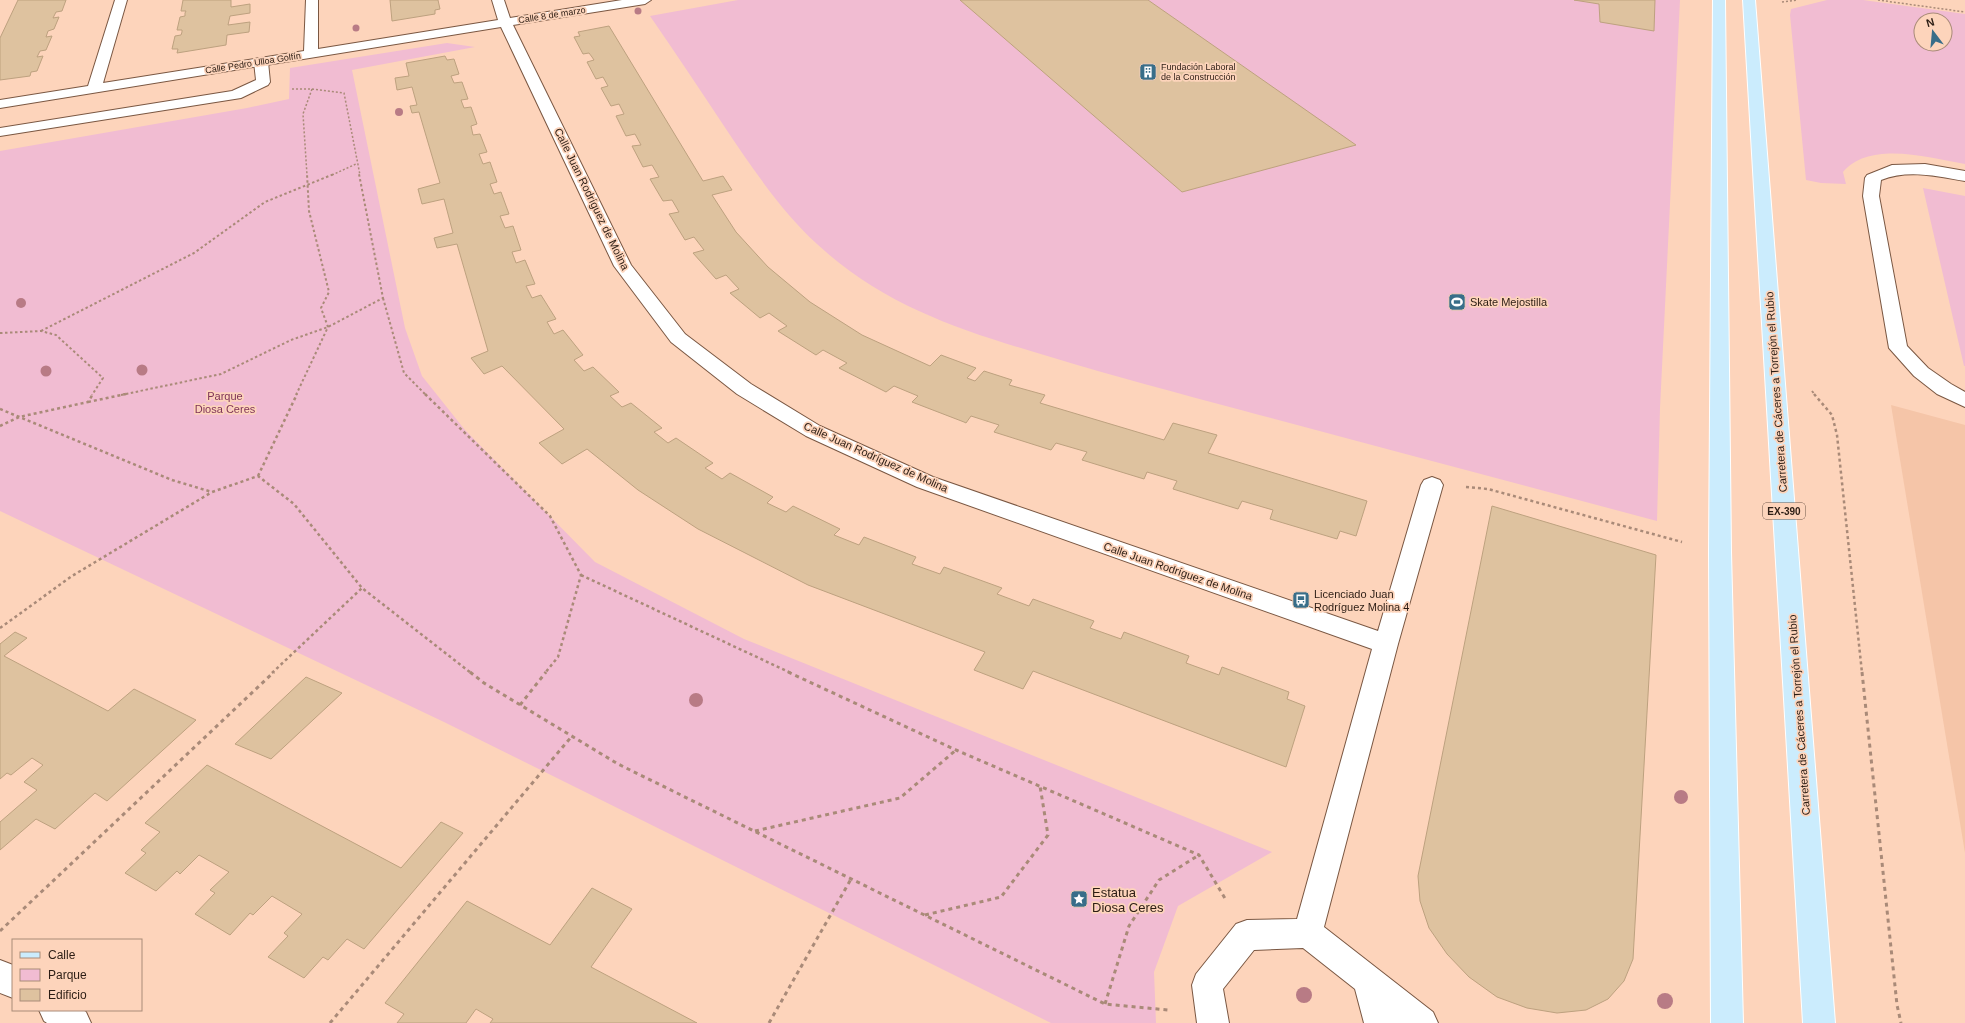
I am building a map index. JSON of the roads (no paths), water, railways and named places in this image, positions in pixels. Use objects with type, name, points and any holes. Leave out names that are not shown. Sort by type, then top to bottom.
[{"type":"main road","points":[[1719,0],[1720,552],[1727,1023]]},
{"type":"main road","name":"Carretera de Cáceres a Torrejón el Rubio","points":[[1749,0],[1819,1023]]},
{"type":"street","points":[[94,89],[121,0]]},
{"type":"street","points":[[311,54],[312,0]]},
{"type":"street","name":"Calle Juan Rodríguez de Molina","points":[[498,0],[505,23],[623,266],[678,338],[744,389],[813,431],[925,482],[1386,644]]},
{"type":"street","name":"Calle 8 de marzo","points":[[505,23],[645,0]]},
{"type":"street","name":"Calle Pedro Ulloa Golfín","points":[[0,104],[505,23]]},
{"type":"street","points":[[0,132],[236,95],[263,82],[262,62]]},
{"type":"street","points":[[1965,176],[1925,169],[1892,170],[1873,178],[1871,196],[1898,348],[1920,372],[1944,389],[1965,400]]},
{"type":"street","points":[[1308,933],[1386,644],[1432,485]]},
{"type":"street","points":[[1213,1019],[1207,985],[1247,935],[1308,933],[1367,978],[1422,1023]]},
{"type":"street","points":[[0,974],[12,982]]},
{"type":"street","points":[[1367,978],[1380,1023]]},
{"type":"place","name":"Fundación Laboral de la Construcción","points":[[1148,72]]},
{"type":"place","name":"Skate Mejostilla","points":[[1457,302]]},
{"type":"place","name":"Licenciado Juan Rodríguez Molina 4","points":[[1301,600]]},
{"type":"place","name":"Estatua Diosa Ceres","points":[[1079,899]]},
{"type":"park label","name":"Parque Diosa Ceres","points":[[225,402]]}]
